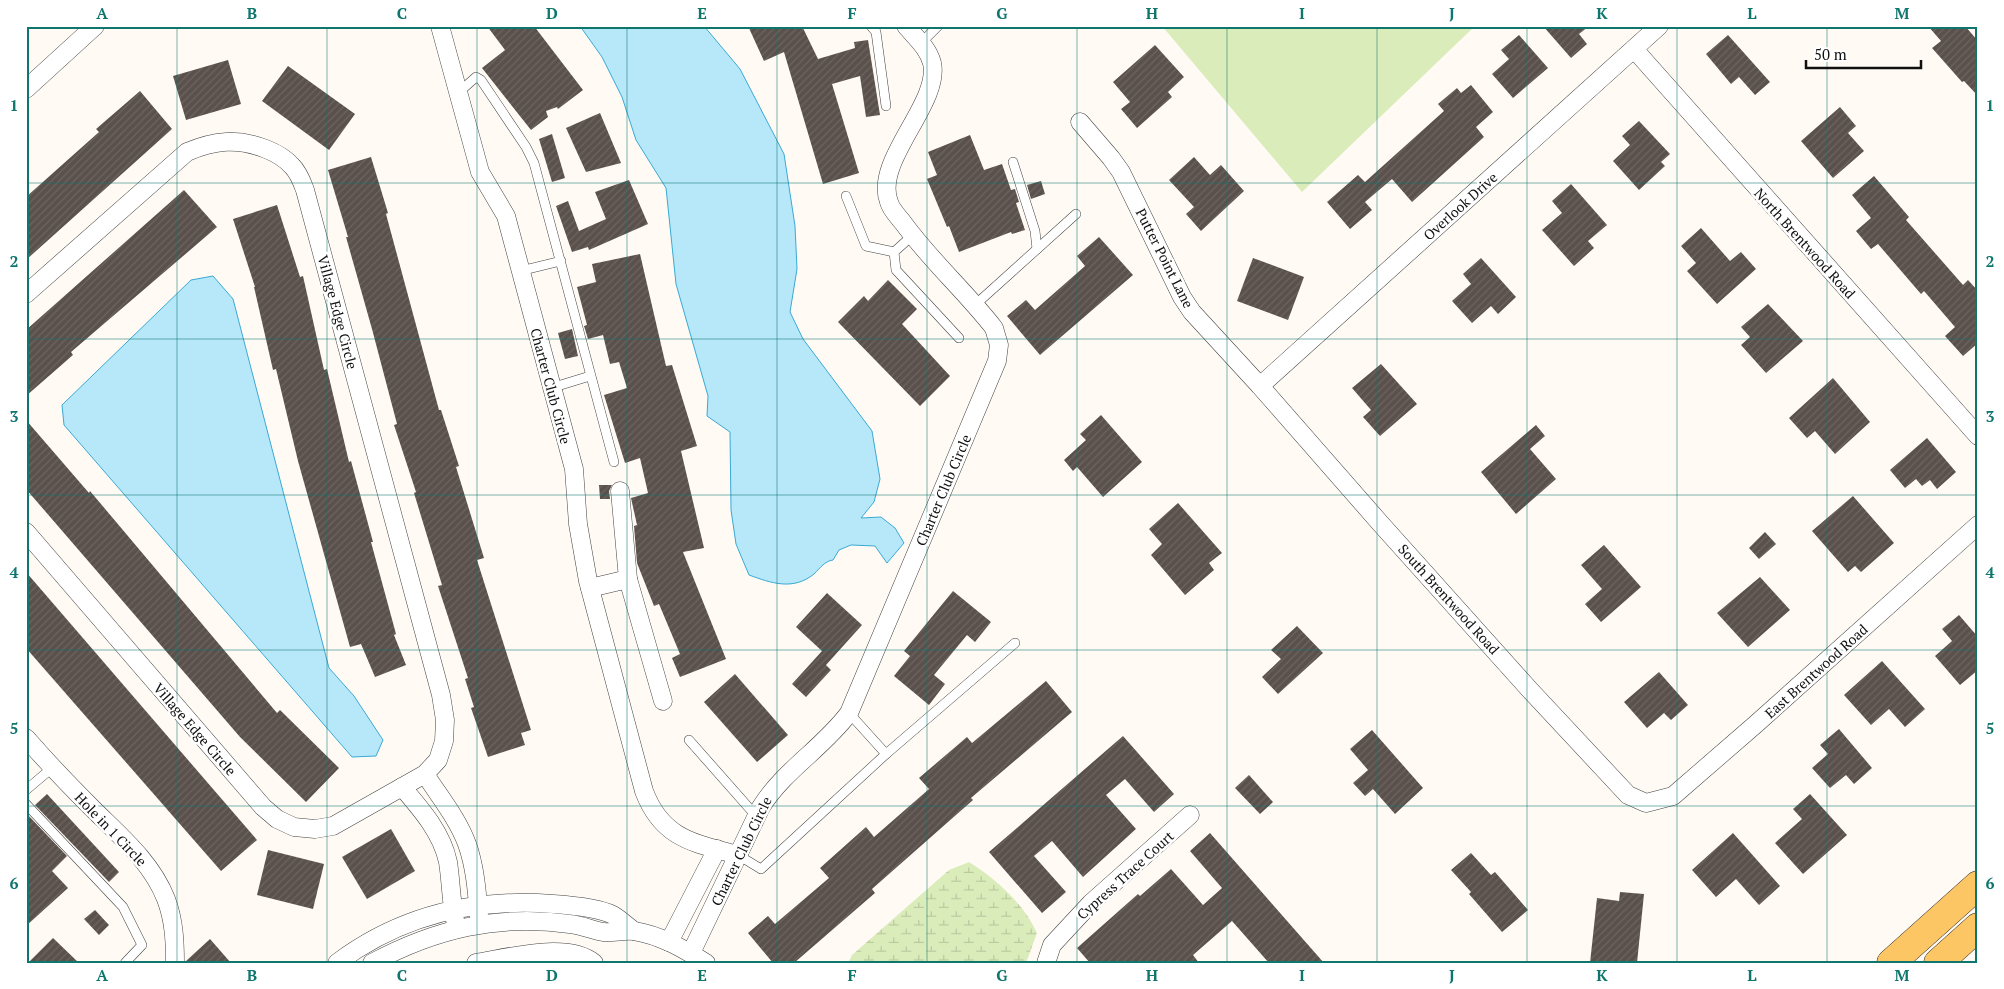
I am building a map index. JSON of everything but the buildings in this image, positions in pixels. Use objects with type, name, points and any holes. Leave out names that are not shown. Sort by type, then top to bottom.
[{"type":"main road","points":[[1892,963],[1978,885]]},
{"type":"main road","points":[[1938,963],[1978,927]]},
{"type":"street","points":[[26,89],[95,26]]},
{"type":"street","name":"Charter Club Circle","points":[[440,26],[480,172],[506,216],[574,469],[579,533],[590,588],[644,791],[659,821],[673,832],[704,847],[717,849],[669,942]]},
{"type":"street","name":"Charter Club Circle","points":[[691,953],[756,817],[772,789],[839,726],[849,713],[997,361],[999,345],[994,328],[912,235],[889,203],[886,186],[896,154],[932,82],[932,64],[926,49],[906,26]]},
{"type":"street","name":"Overlook Drive","points":[[1260,386],[1659,26]]},
{"type":"street","name":"North Brentwood Road","points":[[1634,49],[1978,436]]},
{"type":"street","name":"Putter Point Lane","points":[[1080,122],[1121,172],[1186,302],[1260,386]]},
{"type":"street","name":"Village Edge Circle","points":[[26,294],[187,152],[217,141],[234,140],[252,144],[269,151],[284,158],[293,166],[305,190],[441,694],[445,720],[444,741],[438,760],[425,774],[333,826],[314,830],[294,826],[277,819],[263,807],[26,532]]},
{"type":"street","name":"South Brentwood Road","points":[[1260,386],[1343,482],[1529,689],[1626,792],[1646,802]]},
{"type":"street","points":[[620,491],[628,578],[663,701]]},
{"type":"street","name":"East Brentwood Road","points":[[1646,802],[1673,796],[1978,525]]},
{"type":"street","points":[[590,588],[628,578]]},
{"type":"street","name":"Hole in 1 Circle","points":[[26,738],[52,768],[136,852],[148,867],[165,898],[171,917],[175,936],[175,963]]},
{"type":"street","points":[[425,774],[454,819],[467,844],[480,925]]},
{"type":"street","points":[[402,787],[435,829],[447,861],[457,929]]},
{"type":"street","name":"Cypress Trace Court","points":[[1046,963],[1052,945],[1091,903],[1190,815]]},
{"type":"street","points":[[435,829],[454,819]]},
{"type":"street","points":[[717,849],[738,855]]},
{"type":"street","points":[[337,963],[366,943],[417,920],[478,905],[525,902],[578,907],[612,915],[634,931],[669,942],[706,963]]},
{"type":"street","points":[[372,963],[417,941],[457,929],[516,920],[569,923],[604,932],[634,931]]},
{"type":"street","points":[[476,963],[532,954],[570,952],[594,963]]},
{"type":"lane","points":[[871,26],[876,32],[886,106]]},
{"type":"lane","points":[[921,43],[938,26]]},
{"type":"lane","points":[[458,93],[472,78],[478,78],[492,94],[534,163],[614,462]]},
{"type":"lane","points":[[1013,162],[1035,231],[1037,249]]},
{"type":"lane","points":[[846,196],[866,246],[894,252]]},
{"type":"lane","points":[[975,305],[1076,214]]},
{"type":"lane","points":[[894,252],[912,235]]},
{"type":"lane","points":[[894,252],[896,270],[958,338]]},
{"type":"lane","points":[[520,271],[561,261]]},
{"type":"lane","points":[[551,388],[590,376]]},
{"type":"lane","points":[[738,855],[762,869],[886,754],[1015,644]]},
{"type":"lane","points":[[849,713],[886,754]]},
{"type":"lane","points":[[689,740],[756,817]]},
{"type":"lane","points":[[26,790],[52,768]]},
{"type":"lane","points":[[26,804],[123,907],[142,945],[125,963]]},
{"type":"green space","points":[[1162,26],[1475,26],[1302,192]]},
{"type":"green space","points":[[969,862],[999,884],[1017,902],[1031,922],[1037,933],[1026,963],[848,963],[852,955],[949,870]]},
{"type":"water","points":[[580,26],[704,26],[740,69],[784,154],[795,226],[797,269],[790,312],[803,339],[872,431],[880,479],[874,502],[861,518],[881,517],[895,528],[904,543],[887,563],[875,546],[851,545],[839,550],[833,560],[825,563],[814,574],[798,582],[790,584],[774,583],[749,575],[736,544],[731,510],[730,432],[707,416],[708,396],[676,284],[666,188],[636,140],[622,97],[602,57]]},
{"type":"water","points":[[213,276],[233,299],[329,668],[354,696],[383,740],[376,756],[352,757],[64,425],[62,405],[191,280]]}]
